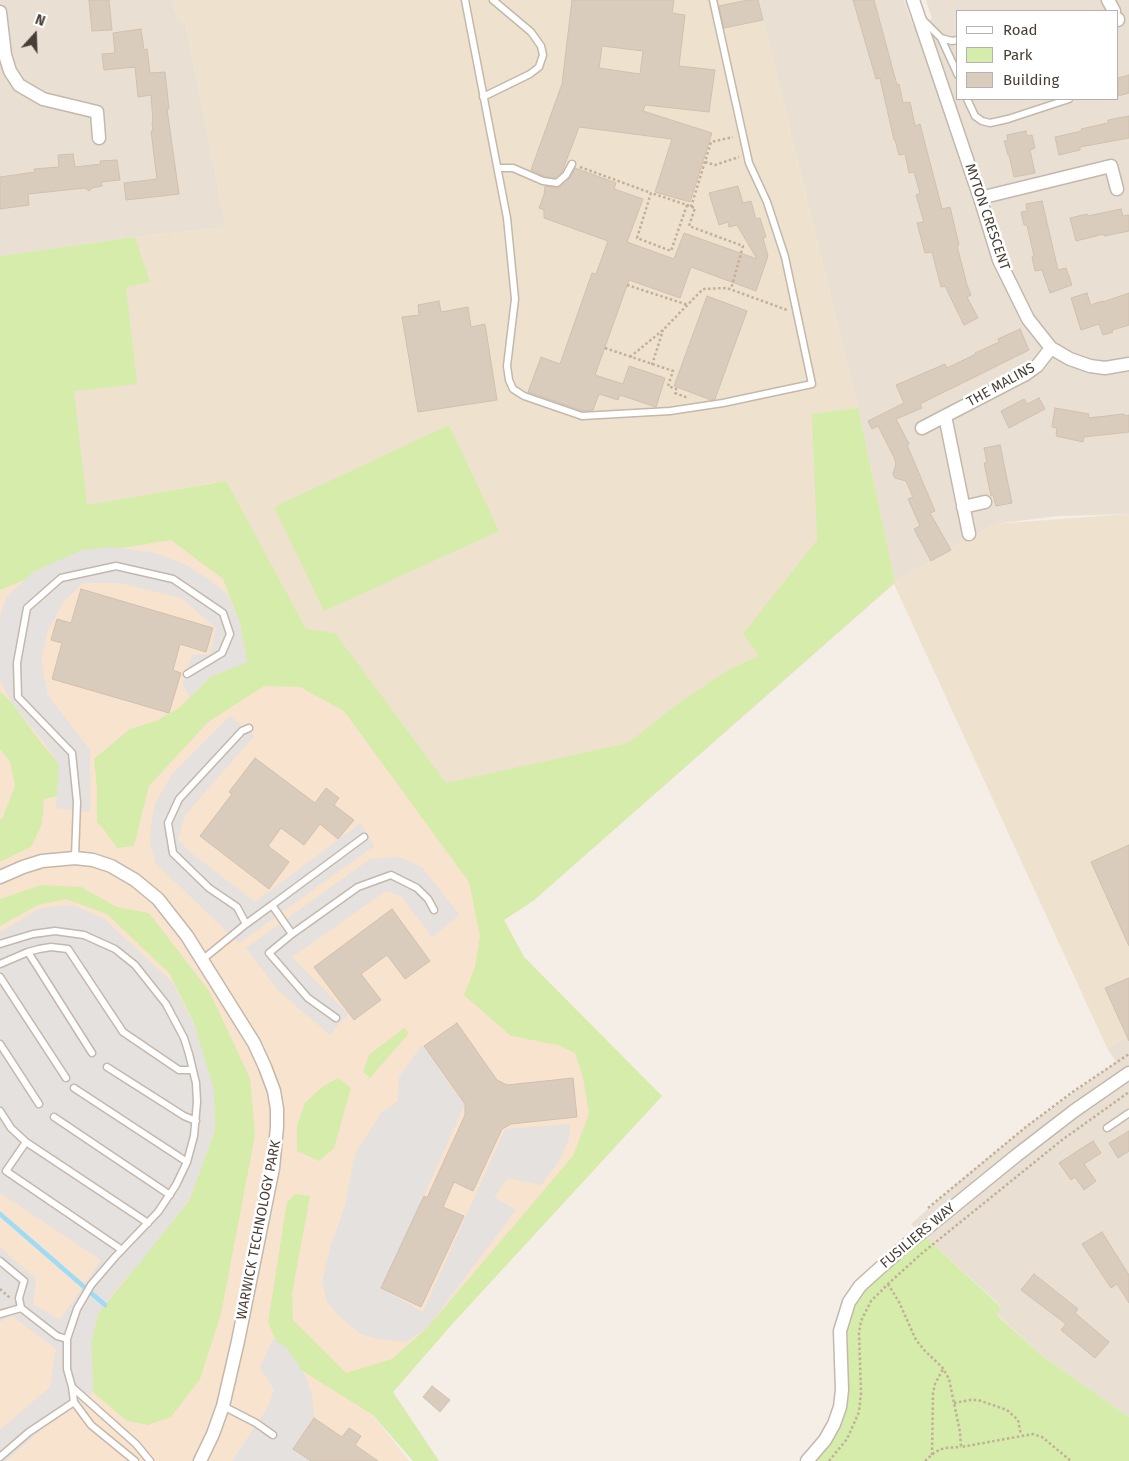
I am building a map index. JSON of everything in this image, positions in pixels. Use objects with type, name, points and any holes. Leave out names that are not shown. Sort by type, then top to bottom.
[{"type":"street","name":"MYTON CRESCENT","points":[[913,0],[991,236],[1006,275],[1028,319],[1051,348],[1070,359],[1090,366],[1105,368],[1129,364]]},
{"type":"street","points":[[0,12],[5,55],[10,71],[19,85],[43,99],[97,112],[99,138]]},
{"type":"street","points":[[980,198],[1111,166],[1117,189]]},
{"type":"street","name":"THE MALINS","points":[[922,428],[1026,374],[1037,366],[1051,348]]},
{"type":"street","points":[[945,416],[969,534]]},
{"type":"street","points":[[963,507],[984,502]]},
{"type":"street","name":"WARWICK TECHNOLOGY PARK","points":[[0,877],[23,866],[42,861],[74,858],[93,860],[111,866],[135,880],[163,905],[188,936],[254,1043],[274,1091],[277,1127],[273,1168],[223,1406],[213,1434],[200,1461]]},
{"type":"street","name":"FUSILIERS WAY","points":[[807,1461],[830,1432],[840,1407],[842,1390],[840,1331],[849,1302],[860,1286],[900,1250],[1016,1155],[1074,1111],[1129,1073]]},
{"type":"lane","points":[[465,0],[507,218],[514,293],[507,366],[510,385],[513,389],[529,398],[582,416],[670,411],[738,401],[812,384],[785,256],[767,202],[749,163],[712,0]]},
{"type":"lane","points":[[483,97],[530,74],[539,66],[543,56],[537,39],[493,0]]},
{"type":"lane","points":[[919,16],[941,38],[956,72]]},
{"type":"lane","points":[[941,38],[956,40]]},
{"type":"lane","points":[[967,100],[975,116],[982,121],[990,123],[1066,100]]},
{"type":"lane","points":[[498,168],[513,168],[543,181],[557,183],[566,175],[572,164]]},
{"type":"lane","points":[[74,858],[76,802],[72,753],[18,697],[17,663],[27,608],[61,578],[116,566],[173,578],[223,613],[230,634],[222,653],[188,674]]},
{"type":"lane","points":[[246,924],[237,907],[209,888],[173,853],[168,822],[179,800],[242,731],[249,728]]},
{"type":"lane","points":[[202,960],[246,924],[364,837]]},
{"type":"lane","points":[[336,1018],[308,998],[269,952],[358,887],[391,875],[417,888],[428,899],[434,910]]},
{"type":"lane","points":[[272,905],[292,934]]},
{"type":"lane","points":[[0,944],[33,934],[55,930],[84,935],[115,949],[134,965],[166,1004],[184,1038],[193,1070],[196,1083],[196,1121],[187,1162],[170,1195],[148,1223],[91,1285],[70,1324],[66,1339],[67,1370],[74,1402],[91,1425],[135,1461]]},
{"type":"lane","points":[[0,964],[28,952],[51,947],[68,949],[123,1032],[179,1070],[193,1070]]},
{"type":"lane","points":[[28,952],[92,1053]]},
{"type":"lane","points":[[0,977],[66,1078]]},
{"type":"lane","points":[[0,1044],[39,1104]]},
{"type":"lane","points":[[107,1067],[184,1116],[196,1121]]},
{"type":"lane","points":[[74,1088],[187,1162]]},
{"type":"lane","points":[[0,1111],[11,1128],[26,1142],[148,1223]]},
{"type":"lane","points":[[1107,1128],[1129,1113]]},
{"type":"lane","points":[[54,1117],[170,1195]]},
{"type":"lane","points":[[26,1142],[6,1171],[122,1250]]},
{"type":"lane","points":[[0,1261],[24,1281],[19,1298],[21,1308],[57,1336],[66,1339]]},
{"type":"lane","points":[[0,1314],[21,1308]]},
{"type":"lane","points":[[72,1387],[136,1444],[150,1461]]},
{"type":"lane","points":[[0,1456],[29,1432],[74,1402]]},
{"type":"lane","points":[[223,1406],[256,1423],[274,1435]]},
{"type":"path","points":[[691,207],[711,142],[742,135]]},
{"type":"path","points":[[705,162],[715,165],[747,154]]},
{"type":"path","points":[[572,164],[695,208],[689,226],[743,246],[731,289]]},
{"type":"path","points":[[651,193],[637,238],[671,251],[687,205]]},
{"type":"path","points":[[627,285],[688,305]]},
{"type":"path","points":[[630,357],[663,330],[703,289],[728,288],[797,314]]},
{"type":"path","points":[[652,364],[663,330]]},
{"type":"path","points":[[605,348],[673,371],[668,386],[676,389],[674,393],[708,405]]},
{"type":"path","points":[[829,1461],[847,1440],[859,1412],[861,1393],[858,1342],[861,1321],[871,1301],[921,1254],[1062,1140],[1129,1092]]},
{"type":"path","points":[[888,1284],[899,1302],[916,1340],[943,1368],[949,1379],[961,1447]]},
{"type":"path","points":[[932,1455],[933,1393],[943,1368]]},
{"type":"path","points":[[954,1403],[978,1400],[1007,1410],[1018,1420],[1021,1435]]},
{"type":"path","points":[[925,1461],[944,1448],[961,1447],[1033,1434],[1042,1437],[1071,1461]]},
{"type":"shaded area","points":[[0,0],[172,0],[178,19],[186,25],[226,227],[135,237],[0,256]]},
{"type":"shaded area","points":[[172,0],[758,0],[858,408],[895,582],[994,524],[1129,514],[1129,1036],[1107,1048],[894,584],[533,901],[332,645],[299,660],[217,482],[0,521],[0,256],[135,237],[226,227],[186,25],[178,19]]},
{"type":"shaded area","points":[[758,0],[904,0],[913,26],[932,19],[926,0],[1129,0],[1129,514],[1059,516],[994,524],[895,582],[858,408]]},
{"type":"shaded area","points":[[217,482],[332,645],[504,921],[524,957],[662,1096],[454,1322],[373,1415],[409,1461],[0,1461],[0,521]]},
{"type":"shaded area","points":[[111,547],[152,552],[184,564],[207,578],[227,594],[240,623],[247,662],[210,677],[190,697],[183,685],[192,655],[210,654],[216,628],[181,598],[120,583],[83,583],[64,601],[48,630],[41,660],[48,695],[90,750],[90,812],[56,808],[59,764],[12,703],[0,681],[0,616],[6,598],[33,572],[82,550]]},
{"type":"shaded area","points":[[230,716],[254,736],[185,815],[178,840],[191,853],[255,902],[361,823],[374,846],[239,943],[155,863],[150,839],[151,823],[156,802],[172,774]]},
{"type":"shaded area","points":[[399,857],[422,867],[459,915],[432,937],[401,896],[386,891],[292,957],[348,1014],[330,1035],[279,991],[246,948],[370,859]]},
{"type":"shaded area","points":[[72,905],[103,918],[172,982],[195,1027],[214,1089],[215,1130],[190,1198],[98,1314],[91,1342],[93,1392],[41,1430],[6,1461],[0,1461],[0,1430],[50,1387],[56,1349],[12,1316],[0,1322],[0,1247],[36,1279],[33,1304],[60,1320],[101,1260],[0,1193],[0,932],[41,908]]},
{"type":"shaded area","points":[[1129,1036],[1129,1417],[1041,1355],[997,1314],[1001,1306],[911,1224],[1027,1126],[1116,1062],[1107,1048]]},
{"type":"shaded area","points":[[422,1045],[465,1104],[382,1289],[423,1312],[505,1129],[570,1124],[569,1138],[559,1161],[541,1185],[508,1178],[494,1197],[516,1210],[427,1328],[406,1342],[378,1339],[361,1334],[340,1317],[327,1302],[322,1282],[331,1245],[345,1206],[355,1154],[381,1113],[398,1101],[399,1077]]},
{"type":"shaded area","points":[[273,1339],[288,1349],[306,1377],[312,1395],[314,1415],[294,1449],[311,1461],[232,1461],[268,1407],[274,1390],[260,1367]]},
{"type":"green space","points":[[135,237],[150,282],[126,287],[137,384],[74,391],[87,505],[226,481],[306,629],[335,633],[446,783],[628,743],[679,703],[728,670],[759,656],[743,634],[817,540],[812,414],[858,408],[895,582],[533,901],[504,920],[524,957],[662,1096],[454,1322],[393,1392],[439,1461],[413,1461],[373,1415],[285,1360],[268,1323],[287,1202],[296,1194],[310,1196],[292,1294],[293,1320],[346,1373],[392,1359],[427,1328],[573,1156],[589,1114],[583,1077],[575,1053],[558,1045],[511,1036],[464,995],[475,967],[480,936],[469,882],[344,711],[300,687],[264,686],[208,722],[149,786],[134,846],[117,848],[97,822],[97,788],[94,759],[130,729],[156,721],[179,708],[210,677],[247,662],[240,623],[223,579],[171,540],[91,553],[0,590],[0,256]]},
{"type":"green space","points":[[449,425],[499,531],[324,611],[274,507]]},
{"type":"green space","points":[[0,691],[12,703],[59,764],[57,796],[44,799],[42,824],[31,847],[0,862],[0,820],[3,817],[15,786],[10,761],[0,749]]},
{"type":"green space","points":[[41,885],[81,887],[117,907],[149,913],[209,991],[250,1078],[255,1135],[221,1314],[200,1379],[171,1417],[148,1425],[127,1421],[93,1392],[91,1342],[98,1314],[189,1201],[215,1130],[214,1096],[194,1023],[169,973],[107,914],[66,899],[38,905],[0,926],[0,899]]},
{"type":"green space","points":[[404,1028],[409,1033],[370,1078],[363,1072],[369,1055]]},
{"type":"green space","points":[[338,1078],[351,1088],[334,1148],[319,1161],[297,1151],[297,1126],[305,1103],[322,1087]]},
{"type":"green space","points":[[921,1233],[1001,1307],[997,1315],[1041,1355],[1129,1417],[1129,1461],[807,1461],[834,1424],[849,1302]]},
{"type":"building","points":[[89,0],[109,0],[112,30],[92,31]]},
{"type":"building","points":[[572,0],[674,0],[672,13],[685,15],[679,66],[715,70],[709,112],[645,105],[643,111],[712,133],[690,202],[655,192],[672,139],[579,127],[562,172],[555,178],[544,176],[531,170],[562,84]],"holes":[[[602,46],[643,51],[640,74],[599,68]]]},
{"type":"building","points":[[748,0],[758,0],[763,20],[724,28],[719,6]]},
{"type":"building","points":[[853,0],[874,0],[903,103],[910,102],[915,126],[920,124],[942,209],[950,207],[959,245],[957,246],[971,295],[967,297],[978,318],[964,325],[945,286],[941,287],[932,252],[925,253],[917,223],[924,222],[916,195],[920,193],[914,172],[909,173],[905,154],[899,155],[880,78],[876,79]]},
{"type":"building","points":[[141,29],[144,50],[147,49],[150,73],[165,72],[169,109],[167,109],[179,194],[126,200],[124,183],[157,179],[151,131],[153,131],[153,122],[151,95],[138,97],[135,67],[104,70],[102,54],[115,53],[113,33]]},
{"type":"building","points":[[1129,75],[1129,93],[1119,96],[1119,78]]},
{"type":"building","points":[[1129,116],[1129,138],[1080,147],[1080,150],[1059,155],[1055,137],[1108,123],[1108,120]]},
{"type":"building","points":[[1026,131],[1027,136],[1032,135],[1035,148],[1030,150],[1035,173],[1014,177],[1004,141],[1008,141],[1007,135]]},
{"type":"building","points":[[73,154],[75,167],[101,164],[100,161],[117,160],[120,180],[101,182],[102,186],[92,188],[89,191],[85,188],[28,194],[29,205],[0,209],[0,177],[35,172],[34,169],[59,167],[58,155]]},
{"type":"building","points":[[575,168],[616,183],[614,189],[643,199],[627,242],[674,259],[684,233],[757,259],[737,225],[729,227],[728,222],[719,225],[709,193],[738,186],[743,203],[751,201],[756,219],[760,218],[766,237],[763,238],[768,256],[756,291],[691,267],[680,298],[629,280],[595,375],[623,384],[629,366],[665,378],[656,407],[620,395],[618,400],[599,394],[593,410],[583,411],[528,392],[541,357],[560,364],[592,273],[596,274],[608,241],[544,218],[544,210],[539,208],[545,186],[560,187],[570,178]]},
{"type":"building","points":[[1042,201],[1058,270],[1066,268],[1072,285],[1050,293],[1042,270],[1035,271],[1032,257],[1034,256],[1027,225],[1024,225],[1021,212],[1027,211],[1026,204]]},
{"type":"building","points":[[1121,209],[1123,216],[1129,215],[1129,231],[1104,236],[1104,234],[1076,241],[1070,218]]},
{"type":"building","points":[[1087,293],[1091,306],[1129,293],[1129,325],[1103,335],[1099,324],[1081,330],[1071,298]]},
{"type":"building","points":[[707,296],[747,311],[715,399],[711,400],[674,386]]},
{"type":"building","points":[[439,301],[441,312],[468,307],[471,327],[485,324],[497,400],[418,412],[402,317],[419,315],[418,305]]},
{"type":"building","points":[[1020,329],[1029,350],[920,404],[922,408],[896,419],[909,444],[907,445],[935,511],[930,513],[951,550],[931,561],[914,529],[920,526],[908,499],[913,497],[906,481],[895,478],[893,474],[896,464],[894,457],[878,426],[872,429],[868,421],[904,403],[896,385],[945,364],[947,368],[999,342],[998,339]]},
{"type":"building","points":[[1039,398],[1045,409],[1009,428],[1001,411],[1024,399],[1027,404]]},
{"type":"building","points":[[1055,408],[1089,414],[1088,418],[1129,415],[1129,432],[1084,437],[1083,442],[1056,436],[1057,428],[1052,427]]},
{"type":"building","points":[[1000,445],[1012,503],[996,506],[993,495],[991,496],[984,463],[987,462],[984,448]]},
{"type":"building","points":[[81,589],[213,628],[206,652],[180,644],[173,670],[181,673],[169,713],[52,679],[62,643],[51,640],[57,619],[71,623]]},
{"type":"building","points":[[255,758],[315,803],[326,788],[339,798],[334,805],[354,820],[338,839],[320,824],[304,845],[281,828],[268,846],[289,862],[269,889],[200,836],[232,794],[229,792]]},
{"type":"building","points":[[1129,845],[1129,946],[1091,862]]},
{"type":"building","points":[[392,909],[430,961],[405,979],[387,955],[361,974],[381,1000],[354,1020],[314,967]]},
{"type":"building","points":[[1129,978],[1129,1041],[1105,988]]},
{"type":"building","points":[[457,1023],[497,1080],[507,1085],[573,1078],[577,1117],[511,1124],[502,1129],[473,1191],[454,1182],[443,1207],[464,1216],[421,1307],[381,1288],[424,1196],[427,1198],[465,1115],[465,1104],[424,1046]]},
{"type":"building","points":[[1129,1131],[1129,1151],[1118,1158],[1109,1143]]},
{"type":"building","points":[[1093,1141],[1101,1153],[1084,1164],[1096,1181],[1084,1190],[1075,1177],[1071,1180],[1059,1163]]},
{"type":"building","points":[[1102,1232],[1129,1275],[1129,1303],[1117,1284],[1111,1288],[1082,1244]]},
{"type":"building","points":[[1034,1274],[1078,1309],[1075,1313],[1109,1342],[1095,1358],[1061,1330],[1066,1324],[1021,1290]]},
{"type":"building","points":[[432,1386],[450,1400],[440,1412],[423,1397]]},
{"type":"building","points":[[314,1418],[342,1437],[349,1428],[361,1436],[355,1445],[378,1461],[311,1461],[293,1449]]},
{"type":"waterway","points":[[0,1214],[105,1305]]}]
